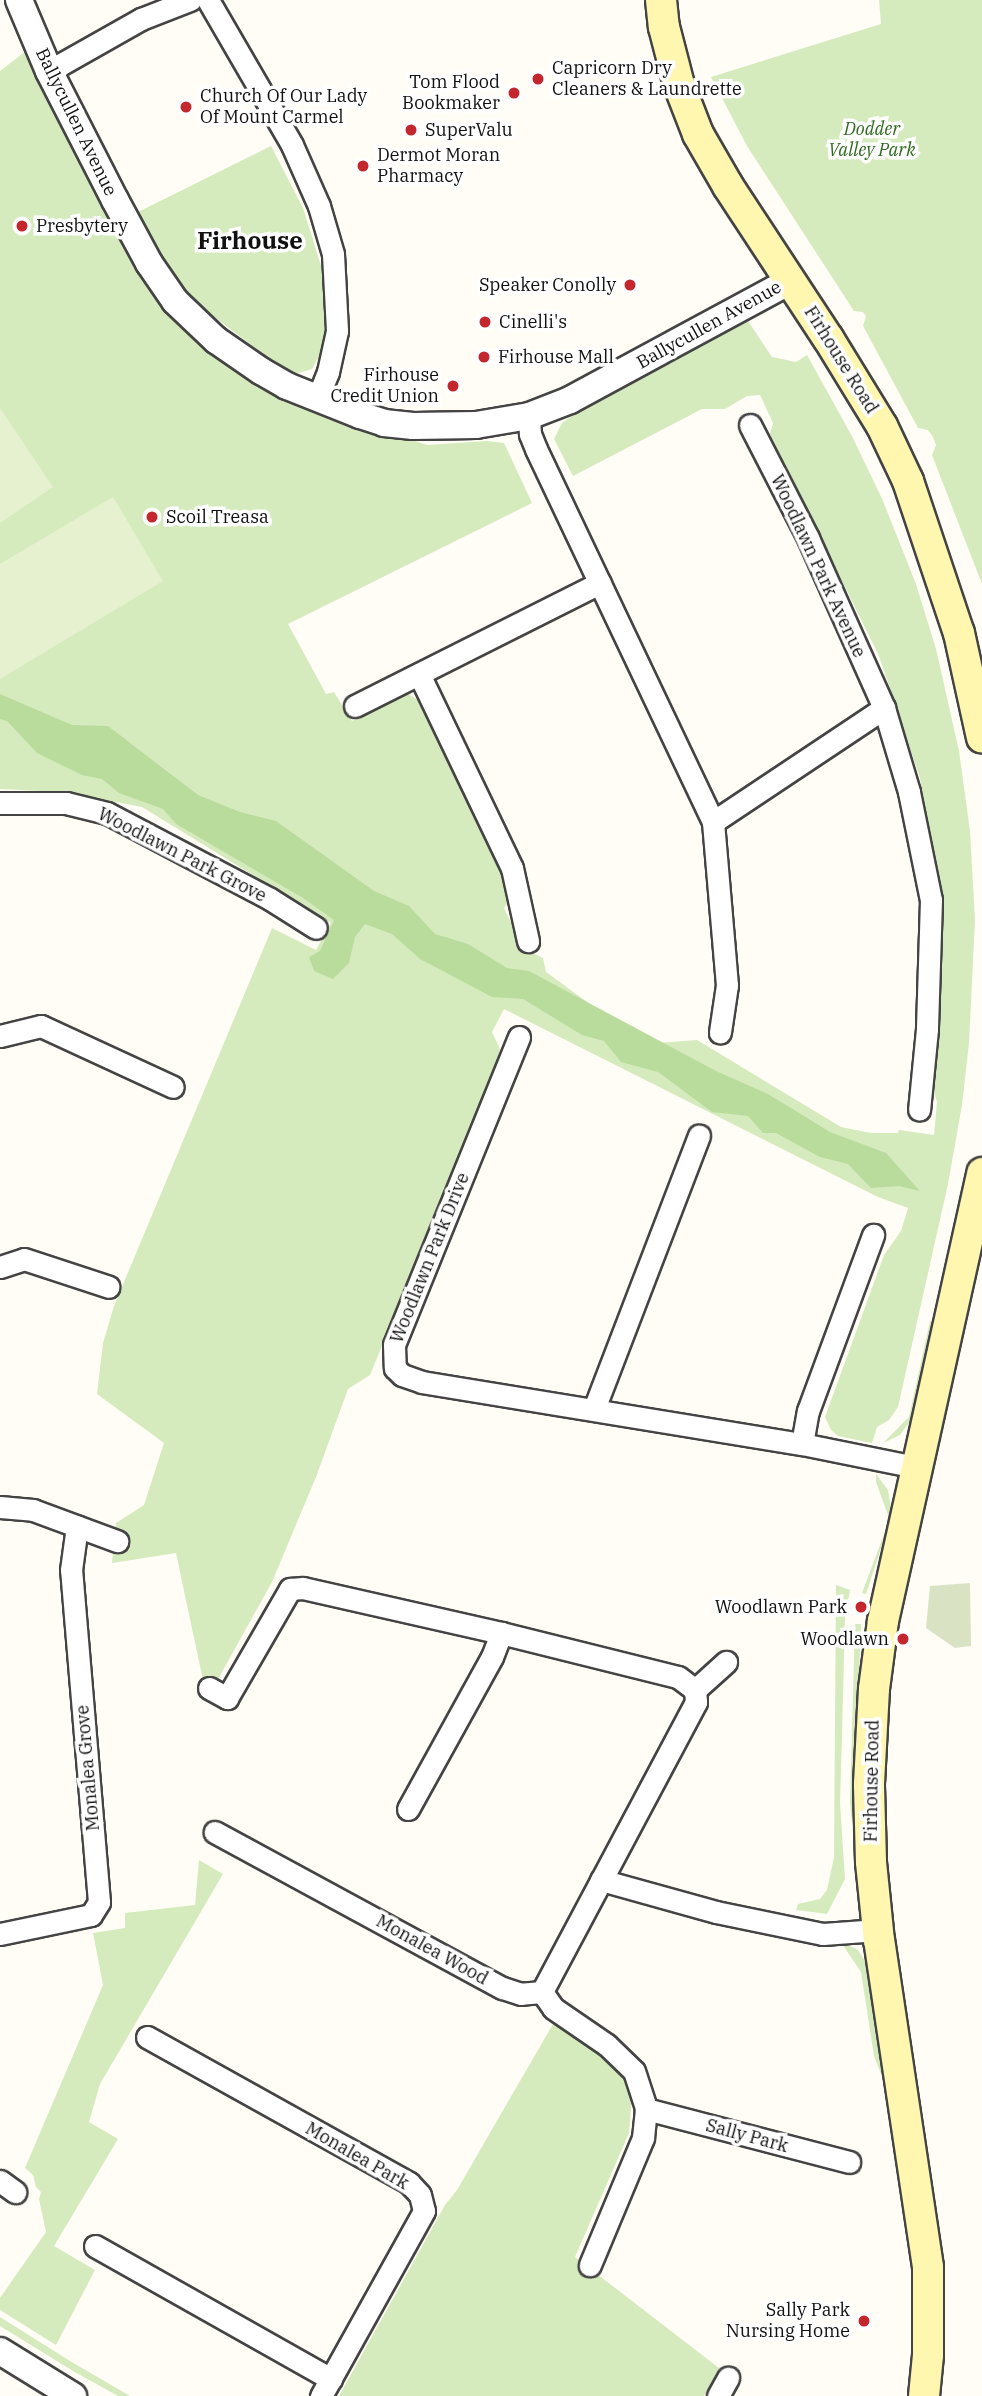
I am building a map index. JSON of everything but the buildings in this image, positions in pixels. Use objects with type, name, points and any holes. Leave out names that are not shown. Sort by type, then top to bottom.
[{"type":"main road","name":"Firhouse Road","points":[[662,0],[664,27],[679,85],[698,134],[882,426],[908,481],[959,632],[982,738]]},
{"type":"main road","name":"Firhouse Road","points":[[924,2396],[928,2355],[928,2267],[878,1930],[871,1862],[869,1797],[874,1689],[883,1621],[982,1173]]},
{"type":"street","name":"Ballycullen Avenue","points":[[19,0],[48,71],[131,232],[176,301],[216,340],[261,370],[317,399],[384,423],[413,426],[477,425],[529,416],[569,400],[790,281]]},
{"type":"street","points":[[48,71],[141,19],[190,0]]},
{"type":"street","points":[[208,0],[292,145],[319,206],[333,254],[337,331],[328,372],[317,399]]},
{"type":"street","points":[[529,416],[530,434],[536,450],[713,822],[727,985],[720,1032]]},
{"type":"street","name":"Woodlawn Park Avenue","points":[[750,425],[808,538],[884,708],[909,792],[931,900],[927,1029],[919,1110]]},
{"type":"street","points":[[355,706],[600,583]]},
{"type":"street","points":[[419,674],[512,868],[528,941]]},
{"type":"street","points":[[713,822],[884,708]]},
{"type":"street","name":"Woodlawn Park Grove","points":[[0,803],[66,803],[107,813],[270,899],[316,928]]},
{"type":"street","points":[[0,1036],[41,1026],[173,1087]]},
{"type":"street","name":"Woodlawn Park Drive","points":[[519,1037],[394,1345],[395,1368],[402,1375],[422,1382],[802,1444],[916,1467]]},
{"type":"street","points":[[594,1409],[699,1135]]},
{"type":"street","points":[[802,1444],[808,1412],[873,1235]]},
{"type":"street","points":[[0,1267],[24,1259],[109,1287]]},
{"type":"street","points":[[0,1507],[33,1510],[117,1541]]},
{"type":"street","name":"Monalea Grove","points":[[0,1934],[91,1915],[99,1902],[71,1570],[78,1526]]},
{"type":"street","points":[[209,1688],[228,1698],[290,1589],[303,1588],[678,1677],[695,1690]]},
{"type":"street","points":[[408,1809],[492,1657],[501,1633]]},
{"type":"street","points":[[590,2265],[643,2138],[646,2109],[634,2071],[607,2045],[552,2008],[542,1992],[694,1710],[695,1690],[726,1662]]},
{"type":"street","name":"Monalea Wood","points":[[215,1832],[502,1987],[521,1994],[542,1992]]},
{"type":"street","points":[[601,1880],[716,1912],[823,1934],[878,1930]]},
{"type":"street","name":"Monalea Park","points":[[95,2246],[326,2387],[424,2211],[420,2196],[409,2183],[147,2037]]},
{"type":"street","name":"Sally Park","points":[[646,2109],[849,2162]]},
{"type":"street","points":[[0,2351],[73,2396]]},
{"type":"green space","name":"Dodder Valley Park","points":[[879,0],[982,0],[982,584],[932,455],[936,445],[933,437],[928,430],[918,428],[863,326],[866,316],[863,312],[854,311],[747,146],[711,77],[881,24]]},
{"type":"green space","points":[[26,51],[113,231],[170,315],[250,375],[330,413],[427,445],[487,441],[504,443],[532,503],[288,624],[326,694],[334,692],[352,721],[379,709],[385,699],[396,694],[408,694],[422,702],[496,857],[511,898],[504,908],[523,948],[543,958],[546,972],[620,1026],[657,1043],[697,1040],[841,1127],[871,1133],[898,1133],[899,1130],[934,1135],[937,1102],[931,1083],[943,933],[938,874],[920,778],[879,656],[770,434],[773,423],[760,395],[747,396],[725,409],[702,409],[573,476],[554,439],[562,423],[569,418],[748,321],[772,357],[796,362],[807,355],[853,438],[883,501],[916,584],[936,649],[959,751],[970,831],[975,920],[969,1043],[962,1105],[948,1184],[898,1407],[889,1420],[877,1427],[872,1443],[838,1436],[831,1430],[825,1417],[884,1255],[901,1231],[908,1208],[878,1197],[504,1009],[492,1032],[500,1049],[493,1077],[370,1375],[348,1389],[316,1477],[272,1582],[207,1699],[176,1553],[112,1563],[116,1523],[144,1505],[164,1443],[97,1394],[103,1343],[114,1306],[272,928],[316,950],[331,923],[142,807],[63,792],[0,789],[0,71]]},
{"type":"green space","points":[[271,146],[303,208],[327,285],[327,325],[321,353],[312,369],[298,373],[285,371],[187,296],[157,256],[134,214]]},
{"type":"green space","points":[[0,408],[53,487],[0,523]]},
{"type":"green space","points":[[113,497],[163,581],[0,679],[0,564]]},
{"type":"green space","points":[[0,694],[72,725],[108,726],[198,795],[240,812],[276,821],[374,891],[409,906],[435,934],[468,944],[507,968],[529,971],[716,1071],[768,1094],[830,1132],[886,1153],[920,1191],[899,1186],[871,1188],[848,1164],[820,1157],[776,1133],[763,1133],[748,1116],[712,1112],[658,1072],[621,1062],[604,1041],[582,1035],[523,999],[492,997],[420,959],[392,934],[365,924],[355,937],[349,963],[333,979],[314,971],[309,957],[320,951],[334,920],[303,898],[176,824],[163,809],[119,793],[102,779],[82,775],[37,753],[7,721],[0,719]]},
{"type":"green space","points":[[930,1321],[934,1322],[914,1416],[900,1435],[883,1443],[909,1417]]},
{"type":"green space","points":[[876,1474],[888,1490],[892,1515],[866,1594],[862,1593],[886,1529],[888,1515],[876,1482]]},
{"type":"green space","points":[[970,1583],[971,1646],[955,1648],[926,1628],[930,1586]]},
{"type":"green space","points":[[836,1585],[850,1590],[845,1617],[840,1803],[845,1879],[827,1914],[796,1910],[798,1904],[820,1899],[827,1890],[834,1857]]},
{"type":"green space","points":[[855,1624],[861,1624],[854,1804],[858,1888],[850,1802]]},
{"type":"green space","points":[[199,1860],[223,1874],[100,2084],[89,2122],[118,2139],[54,2246],[95,2270],[56,2345],[0,2310],[0,2298],[46,2232],[39,2199],[41,2192],[36,2187],[33,2175],[25,2168],[103,1985],[93,1933],[125,1928],[125,1913],[195,1905]]},
{"type":"green space","points":[[840,1941],[858,1950],[868,1966],[883,2079],[874,2056],[861,1972]]},
{"type":"green space","points":[[553,2024],[601,2049],[624,2071],[632,2097],[629,2133],[575,2257],[719,2368],[704,2396],[339,2396],[445,2205],[457,2190]]},
{"type":"green space","points":[[0,2317],[130,2396],[118,2396],[73,2371],[0,2326]]},
{"type":"place","name":"Capricorn Dry Cleaners & Laundrette","points":[[538,79]]},
{"type":"place","name":"Tom Flood Bookmaker","points":[[514,93]]},
{"type":"place","name":"Church Of Our Lady Of Mount Carmel","points":[[186,107]]},
{"type":"place","name":"SuperValu","points":[[411,130]]},
{"type":"place","name":"Dermot Moran Pharmacy","points":[[363,166]]},
{"type":"place","name":"Presbytery","points":[[22,226]]},
{"type":"place","name":"Speaker Conolly","points":[[630,285]]},
{"type":"place","name":"Cinelli's","points":[[485,322]]},
{"type":"place","name":"Firhouse Mall","points":[[484,357]]},
{"type":"place","name":"Firhouse Credit Union","points":[[453,386]]},
{"type":"place","name":"Scoil Treasa","points":[[152,517]]},
{"type":"place","name":"Woodlawn Park","points":[[861,1607]]},
{"type":"place","name":"Woodlawn","points":[[903,1639]]},
{"type":"place","name":"Sally Park Nursing Home","points":[[864,2321]]},
{"type":"district","name":"Firhouse","points":[[250,241]]}]
